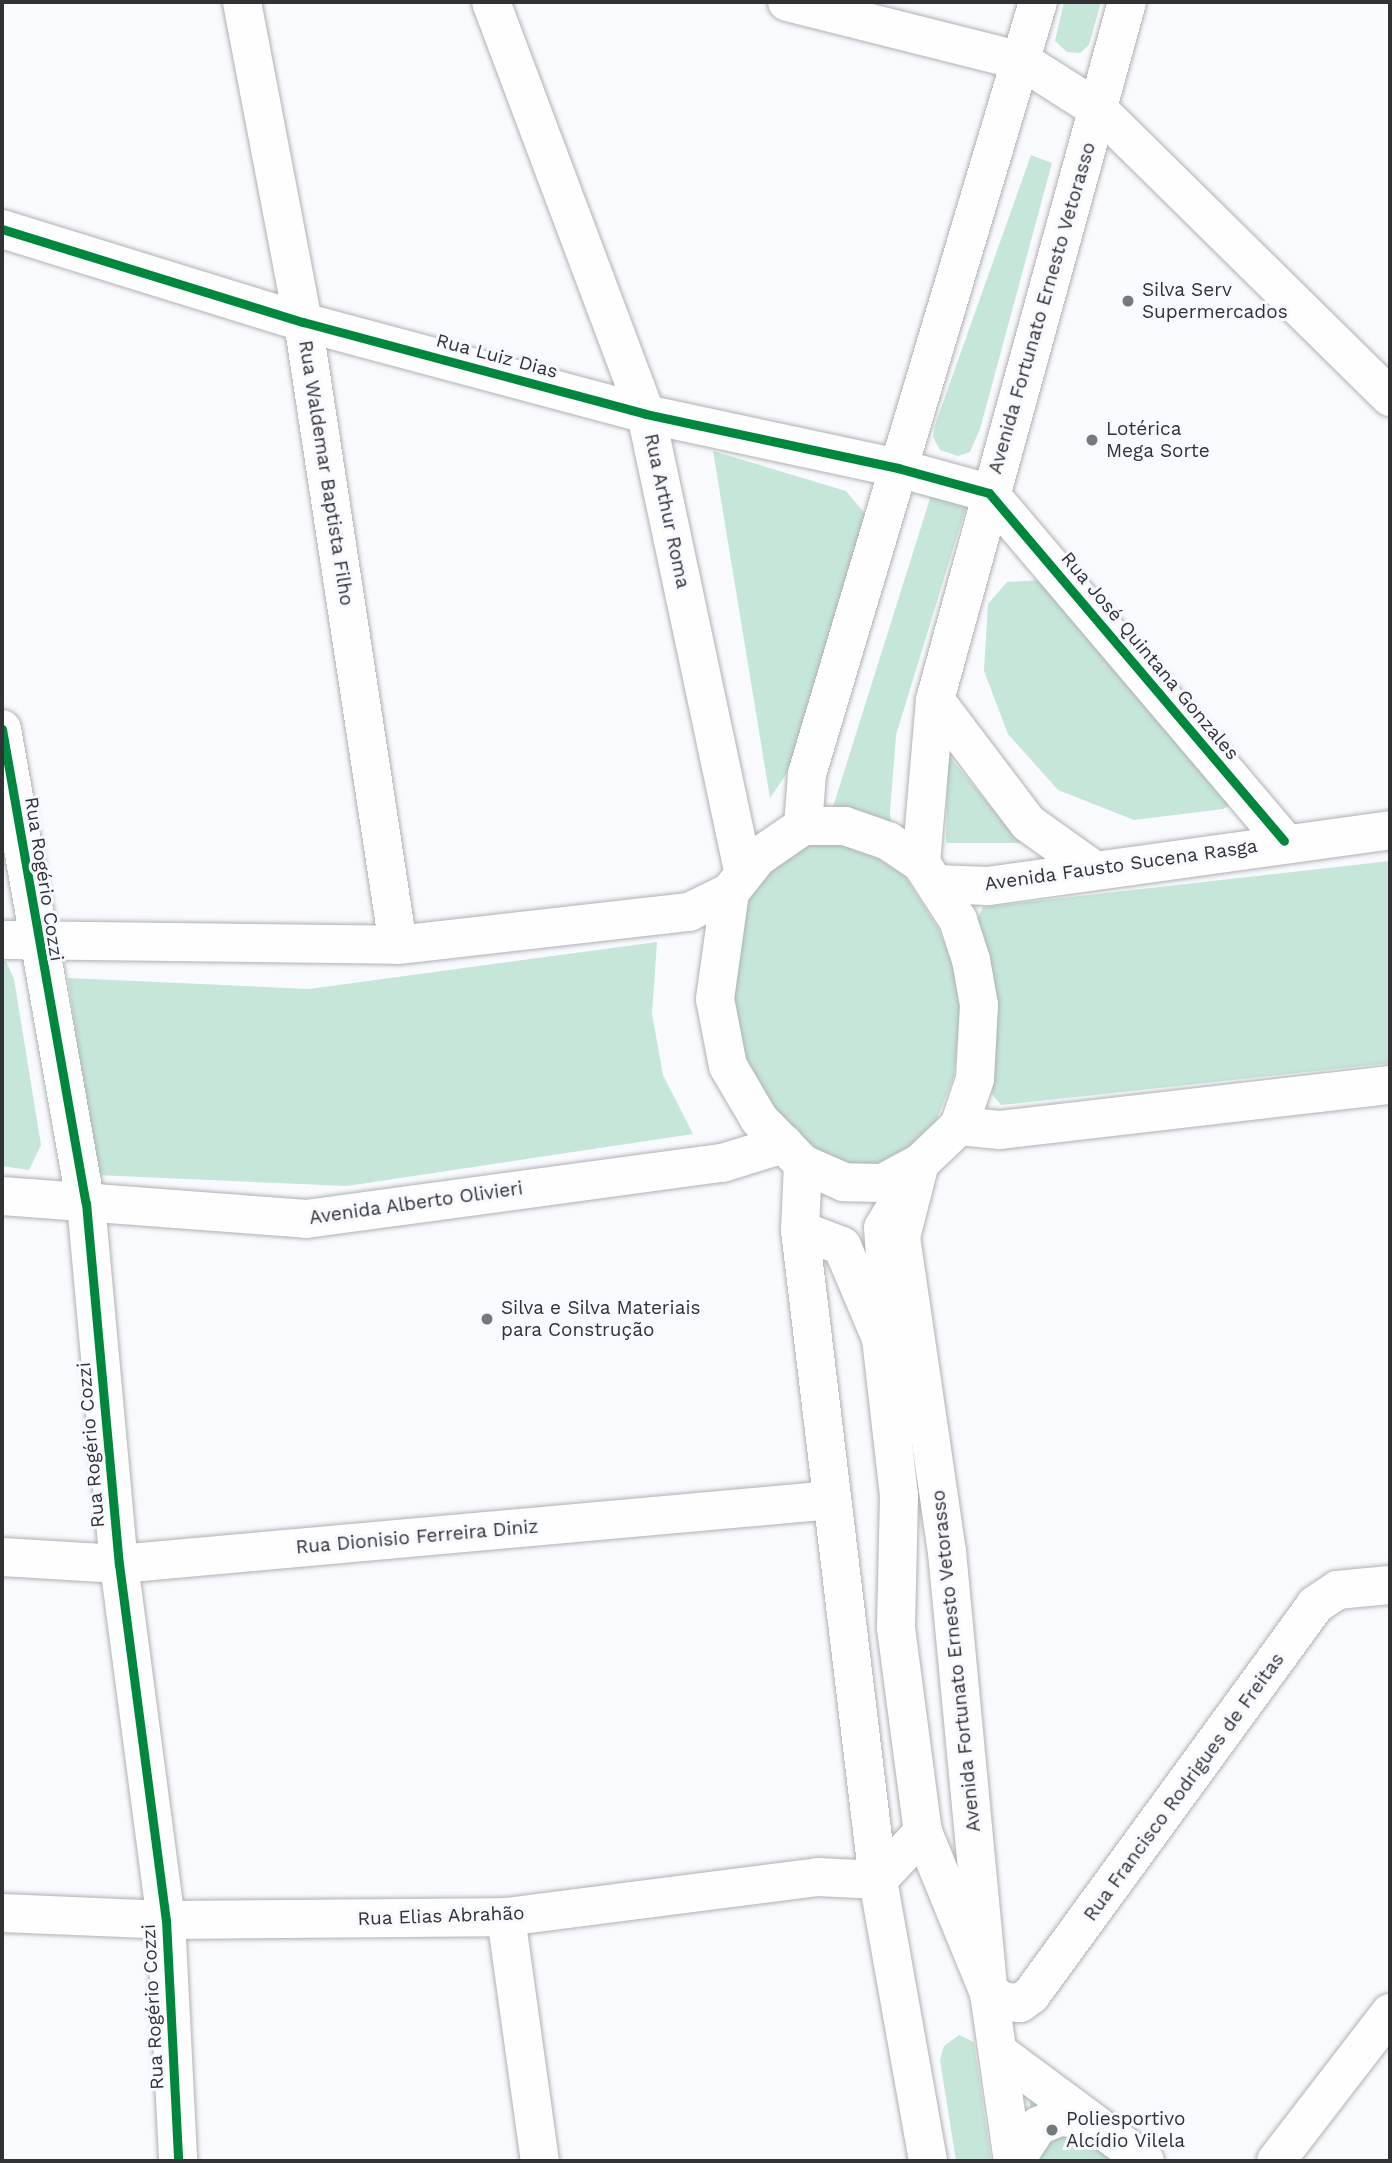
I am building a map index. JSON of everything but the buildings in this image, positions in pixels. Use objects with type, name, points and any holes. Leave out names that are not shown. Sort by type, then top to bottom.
[{"type":"street","name":"Rua Waldemar Baptista Filho","points":[[242,2],[303,322],[398,945]]},
{"type":"street","name":"Rua Arthur Roma","points":[[491,2],[646,414],[737,883]]},
{"type":"street","points":[[787,2],[1022,61],[1099,110],[1390,397]]},
{"type":"street","points":[[803,826],[807,774],[1038,2]]},
{"type":"street","name":"Avenida Fortunato Ernesto Vetorasso","points":[[928,874],[934,699],[1127,2]]},
{"type":"street","name":"Rua Luiz Dias","points":[[2,229],[303,322],[646,414],[898,468],[989,493]]},
{"type":"street","name":"Rua José Quintana Gonzales","points":[[989,493],[1284,841]]},
{"type":"street","points":[[934,699],[1028,823],[1094,870]]},
{"type":"street","name":"Rua Rogério Cozzi","points":[[2,729],[19,942],[86,1203],[119,1564],[166,1920],[178,2161]]},
{"type":"street","points":[[19,942],[398,945],[689,912],[737,883],[758,857],[803,826],[845,825],[888,841],[928,874],[958,920],[979,1005],[975,1079],[959,1126],[920,1163],[883,1183],[844,1182],[793,1154],[759,1119],[728,1066],[715,999],[737,883]]},
{"type":"street","name":"Avenida Fausto Sucena Rasga","points":[[928,874],[988,886],[1284,841],[1390,830]]},
{"type":"street","points":[[959,1126],[1000,1130],[1390,1085]]},
{"type":"street","points":[[793,1154],[878,1880],[928,2161]]},
{"type":"street","name":"Avenida Alberto Olivieri","points":[[2,1196],[306,1219],[793,1154]]},
{"type":"street","points":[[920,1163],[883,1228],[887,1283],[881,1338],[899,1495],[896,1628],[923,1832],[989,1993]]},
{"type":"street","name":"Avenida Fortunato Ernesto Vetorasso","points":[[920,1163],[901,1237],[947,1552],[989,1993],[1014,2161]]},
{"type":"street","points":[[800,1230],[842,1246],[881,1338]]},
{"type":"street","points":[[899,1495],[929,1428]]},
{"type":"street","name":"Rua Dionisio Ferreira Diniz","points":[[2,1557],[119,1564],[832,1500]]},
{"type":"street","name":"Rua Francisco Rodrigues de Freitas","points":[[989,1993],[1004,2002],[1020,2003],[1031,1995],[1314,1605],[1337,1590],[1390,1585]]},
{"type":"street","points":[[878,1880],[923,1832]]},
{"type":"street","name":"Rua Elias Abrahão","points":[[2,1913],[166,1920],[506,1917],[818,1877],[878,1880]]},
{"type":"street","points":[[506,1917],[540,2161]]},
{"type":"street","points":[[1276,2161],[1390,2013]]},
{"type":"street","points":[[998,2052],[1146,2161]]},
{"type":"street","points":[[1014,2161],[1038,2126],[1059,2116],[1088,2119]]},
{"type":"green space","points":[[1064,2],[1101,2],[1089,45],[1080,53],[1067,52],[1055,41]]},
{"type":"green space","points":[[1031,155],[1052,163],[980,429],[970,452],[958,456],[940,450],[933,437],[935,425]]},
{"type":"green space","points":[[713,451],[846,491],[867,516],[791,767],[770,798]]},
{"type":"green space","points":[[932,492],[966,507],[896,735],[890,812],[893,842],[833,807]]},
{"type":"green space","points":[[1045,580],[1241,799],[1223,809],[1134,820],[1058,790],[1008,734],[984,671],[988,604],[1007,582]]},
{"type":"green space","points":[[948,755],[1021,843],[946,843]]},
{"type":"green space","points":[[838,842],[874,855],[905,876],[938,928],[954,966],[961,1009],[954,1076],[935,1124],[907,1149],[872,1166],[842,1165],[809,1148],[769,1107],[742,1057],[731,1000],[744,901],[764,873],[802,846]]},
{"type":"green space","points":[[1390,861],[1390,1063],[1001,1105],[992,1094],[996,1002],[975,924],[983,907]]},
{"type":"green space","points":[[657,942],[652,1014],[663,1075],[693,1134],[347,1186],[96,1175],[68,978],[309,989]]},
{"type":"green space","points":[[2,961],[6,961],[14,979],[41,1145],[29,1170],[2,1166]]},
{"type":"green space","points":[[959,2035],[974,2042],[991,2161],[956,2161],[940,2060],[944,2046]]},
{"type":"green space","name":"Poliesportivo Alcídio Vilela","points":[[1029,2098],[1113,2161],[1038,2161]]},
{"type":"cycle path","points":[[2,229],[303,322],[646,414],[898,468],[989,493],[1284,841]]},
{"type":"cycle path","points":[[2,729],[86,1203],[119,1564],[166,1920],[178,2161]]},
{"type":"place","name":"Silva Serv Supermercados","points":[[1128,301]]},
{"type":"place","name":"Lotérica Mega Sorte","points":[[1092,440]]},
{"type":"place","name":"Silva e Silva Materiais para Construção","points":[[487,1319]]},
{"type":"place","name":"Poliesportivo Alcídio Vilela","points":[[1052,2130]]}]
